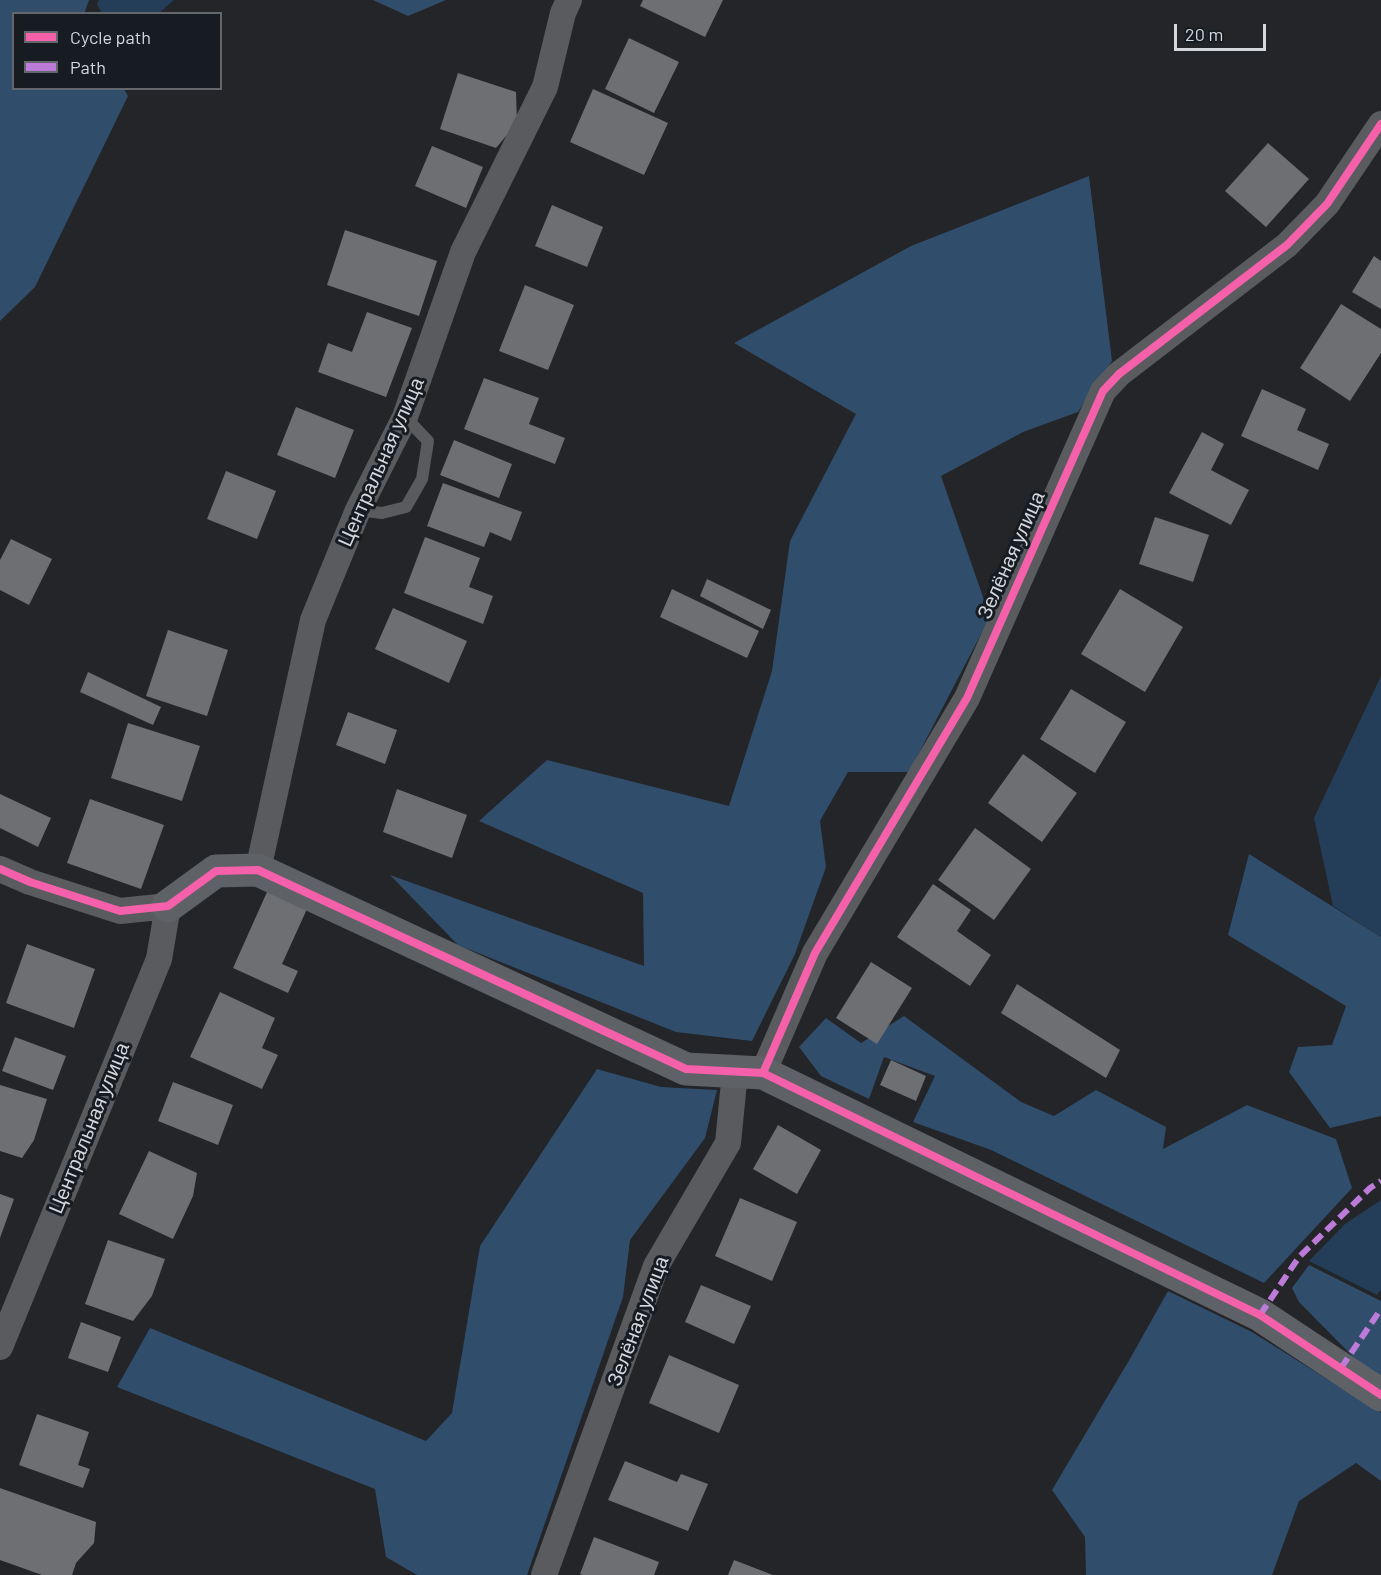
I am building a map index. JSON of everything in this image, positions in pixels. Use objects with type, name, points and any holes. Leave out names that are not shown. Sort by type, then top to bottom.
[{"type":"street","name":"Центральная улица","points":[[258,870],[313,620],[358,510],[405,417],[463,252],[545,87],[563,14],[569,0]]},
{"type":"street","name":"Зелёная улица","points":[[544,1575],[656,1266],[728,1143],[749,1073],[815,952],[967,698],[1103,391],[1119,374],[1287,245],[1327,204],[1381,124]]},
{"type":"street","points":[[0,869],[30,882],[120,911],[168,906],[216,871],[258,870],[686,1069],[749,1073],[1260,1315],[1381,1395]]},
{"type":"street","name":"Центральная улица","points":[[0,1347],[159,959],[168,906]]},
{"type":"lane","points":[[358,510],[382,513],[406,507],[422,479],[428,441],[405,417]]},
{"type":"shaded area","points":[[0,0],[89,0],[86,12],[12,12],[12,90],[125,90],[128,96],[35,287],[0,321]]},
{"type":"shaded area","points":[[99,0],[174,0],[160,12],[101,12],[97,4]]},
{"type":"shaded area","points":[[373,0],[446,0],[408,16]]},
{"type":"shaded area","points":[[1089,176],[1112,361],[1078,412],[1023,432],[941,476],[990,617],[909,772],[848,772],[820,821],[826,867],[795,954],[752,1041],[676,1032],[458,945],[390,875],[644,966],[643,893],[479,821],[547,760],[729,806],[772,671],[790,541],[856,414],[734,343],[911,246]]},
{"type":"shaded area","points":[[1381,676],[1381,937],[1333,906],[1314,818]]},
{"type":"shaded area","points":[[1249,854],[1381,937],[1381,1116],[1330,1128],[1289,1072],[1298,1047],[1332,1045],[1346,1006],[1228,935]]},
{"type":"shaded area","points":[[904,1016],[1021,1102],[1054,1116],[1096,1090],[1166,1127],[1163,1149],[1247,1105],[1336,1139],[1352,1188],[1264,1283],[991,1150],[913,1122],[935,1076],[884,1057],[869,1099],[821,1076],[799,1047],[826,1018],[861,1043]]},
{"type":"shaded area","points":[[597,1069],[661,1087],[717,1090],[705,1138],[630,1240],[623,1297],[527,1575],[417,1575],[386,1557],[375,1489],[117,1387],[150,1328],[426,1441],[452,1413],[480,1246]]},
{"type":"shaded area","points":[[1381,1200],[1381,1290],[1377,1295],[1309,1261],[1345,1224]]},
{"type":"shaded area","points":[[1309,1265],[1381,1301],[1381,1383],[1299,1302],[1292,1288]]},
{"type":"shaded area","points":[[1168,1291],[1252,1332],[1381,1413],[1381,1481],[1356,1463],[1299,1501],[1272,1575],[1086,1575],[1085,1537],[1052,1490]]},
{"type":"building","points":[[643,0],[723,0],[705,37],[640,6]]},
{"type":"building","points":[[629,38],[679,62],[654,113],[605,89]]},
{"type":"building","points":[[458,73],[516,92],[517,123],[496,148],[440,129]]},
{"type":"building","points":[[593,89],[668,123],[644,175],[570,142]]},
{"type":"building","points":[[1268,143],[1309,179],[1266,227],[1225,191]]},
{"type":"building","points":[[432,146],[483,167],[466,208],[415,186]]},
{"type":"building","points":[[552,205],[603,227],[587,267],[535,246]]},
{"type":"building","points":[[345,230],[437,261],[419,316],[327,285]]},
{"type":"building","points":[[1374,256],[1381,261],[1381,309],[1352,292]]},
{"type":"building","points":[[525,285],[574,305],[548,370],[499,351]]},
{"type":"building","points":[[1341,304],[1381,329],[1381,353],[1350,401],[1300,368]]},
{"type":"building","points":[[367,312],[412,328],[386,397],[318,372],[328,343],[352,352]]},
{"type":"building","points":[[484,378],[539,398],[529,424],[565,438],[555,464],[464,429]]},
{"type":"building","points":[[1262,389],[1306,409],[1297,430],[1329,444],[1318,470],[1241,436]]},
{"type":"building","points":[[296,407],[354,430],[335,478],[277,455]]},
{"type":"building","points":[[1202,432],[1224,444],[1211,470],[1249,490],[1231,525],[1169,493]]},
{"type":"building","points":[[454,440],[512,464],[499,498],[440,475]]},
{"type":"building","points":[[226,471],[276,491],[257,539],[207,519]]},
{"type":"building","points":[[443,483],[522,512],[511,541],[490,532],[484,547],[427,526]]},
{"type":"building","points":[[1155,517],[1209,535],[1193,582],[1139,564]]},
{"type":"building","points":[[425,537],[480,558],[469,587],[493,596],[483,624],[404,593]]},
{"type":"building","points":[[11,539],[52,559],[29,605],[0,590],[0,560]]},
{"type":"building","points":[[707,579],[771,610],[763,629],[700,596]]},
{"type":"building","points":[[672,589],[759,631],[747,658],[660,617]]},
{"type":"building","points":[[1120,589],[1183,627],[1145,692],[1081,654]]},
{"type":"building","points":[[393,608],[467,641],[449,683],[375,649]]},
{"type":"building","points":[[168,630],[228,650],[207,716],[146,696]]},
{"type":"building","points":[[88,672],[161,707],[153,725],[80,692]]},
{"type":"building","points":[[1071,689],[1126,722],[1095,773],[1040,739]]},
{"type":"building","points":[[348,712],[397,730],[385,764],[336,745]]},
{"type":"building","points":[[128,723],[200,746],[182,801],[111,778]]},
{"type":"building","points":[[1023,754],[1077,793],[1042,842],[988,803]]},
{"type":"building","points":[[397,789],[467,815],[452,858],[383,832]]},
{"type":"building","points":[[0,794],[51,818],[38,847],[0,828]]},
{"type":"building","points":[[90,799],[164,825],[141,889],[67,863]]},
{"type":"building","points":[[975,828],[1031,869],[994,920],[938,880]]},
{"type":"building","points":[[933,884],[971,910],[957,931],[991,955],[970,986],[897,937]]},
{"type":"building","points":[[267,892],[307,909],[282,964],[298,971],[288,993],[233,968]]},
{"type":"building","points":[[27,944],[95,969],[74,1028],[6,1003]]},
{"type":"building","points":[[871,962],[912,988],[877,1044],[836,1018]]},
{"type":"building","points":[[1017,984],[1120,1050],[1106,1078],[1001,1013]]},
{"type":"building","points":[[220,992],[275,1018],[262,1048],[278,1055],[262,1089],[190,1057]]},
{"type":"building","points":[[15,1037],[66,1056],[53,1090],[2,1071]]},
{"type":"building","points":[[891,1060],[926,1076],[916,1101],[880,1085]]},
{"type":"building","points":[[173,1082],[233,1105],[218,1145],[158,1121]]},
{"type":"building","points":[[0,1085],[47,1099],[34,1140],[22,1158],[0,1151]]},
{"type":"building","points":[[778,1125],[821,1150],[797,1194],[753,1169]]},
{"type":"building","points":[[149,1151],[197,1173],[193,1196],[173,1239],[119,1214]]},
{"type":"building","points":[[0,1194],[14,1199],[0,1238]]},
{"type":"building","points":[[740,1198],[797,1222],[772,1281],[715,1256]]},
{"type":"building","points":[[108,1240],[165,1259],[152,1296],[133,1321],[85,1304]]},
{"type":"building","points":[[701,1285],[751,1306],[734,1344],[685,1322]]},
{"type":"building","points":[[81,1322],[121,1337],[108,1372],[68,1358]]},
{"type":"building","points":[[669,1355],[739,1385],[719,1433],[649,1403]]},
{"type":"building","points":[[37,1414],[89,1432],[78,1465],[90,1469],[83,1488],[19,1465]]},
{"type":"building","points":[[625,1461],[677,1482],[681,1474],[708,1484],[688,1531],[608,1500]]},
{"type":"building","points":[[0,1488],[96,1522],[94,1543],[76,1563],[72,1575],[42,1575],[0,1560]]},
{"type":"building","points":[[594,1537],[659,1562],[654,1575],[580,1574]]},
{"type":"building","points":[[734,1560],[773,1575],[728,1575]]},
{"type":"marked path","points":[[1260,1315],[1299,1257],[1370,1188],[1381,1181]]},
{"type":"marked path","points":[[1341,1368],[1381,1309]]},
{"type":"cycle path","points":[[763,1073],[815,953],[967,698],[1103,391],[1119,374],[1287,245],[1327,204],[1381,124]]},
{"type":"cycle path","points":[[0,869],[30,882],[120,911],[168,906],[216,871],[258,870],[686,1069],[763,1073],[1260,1315],[1381,1395]]}]
